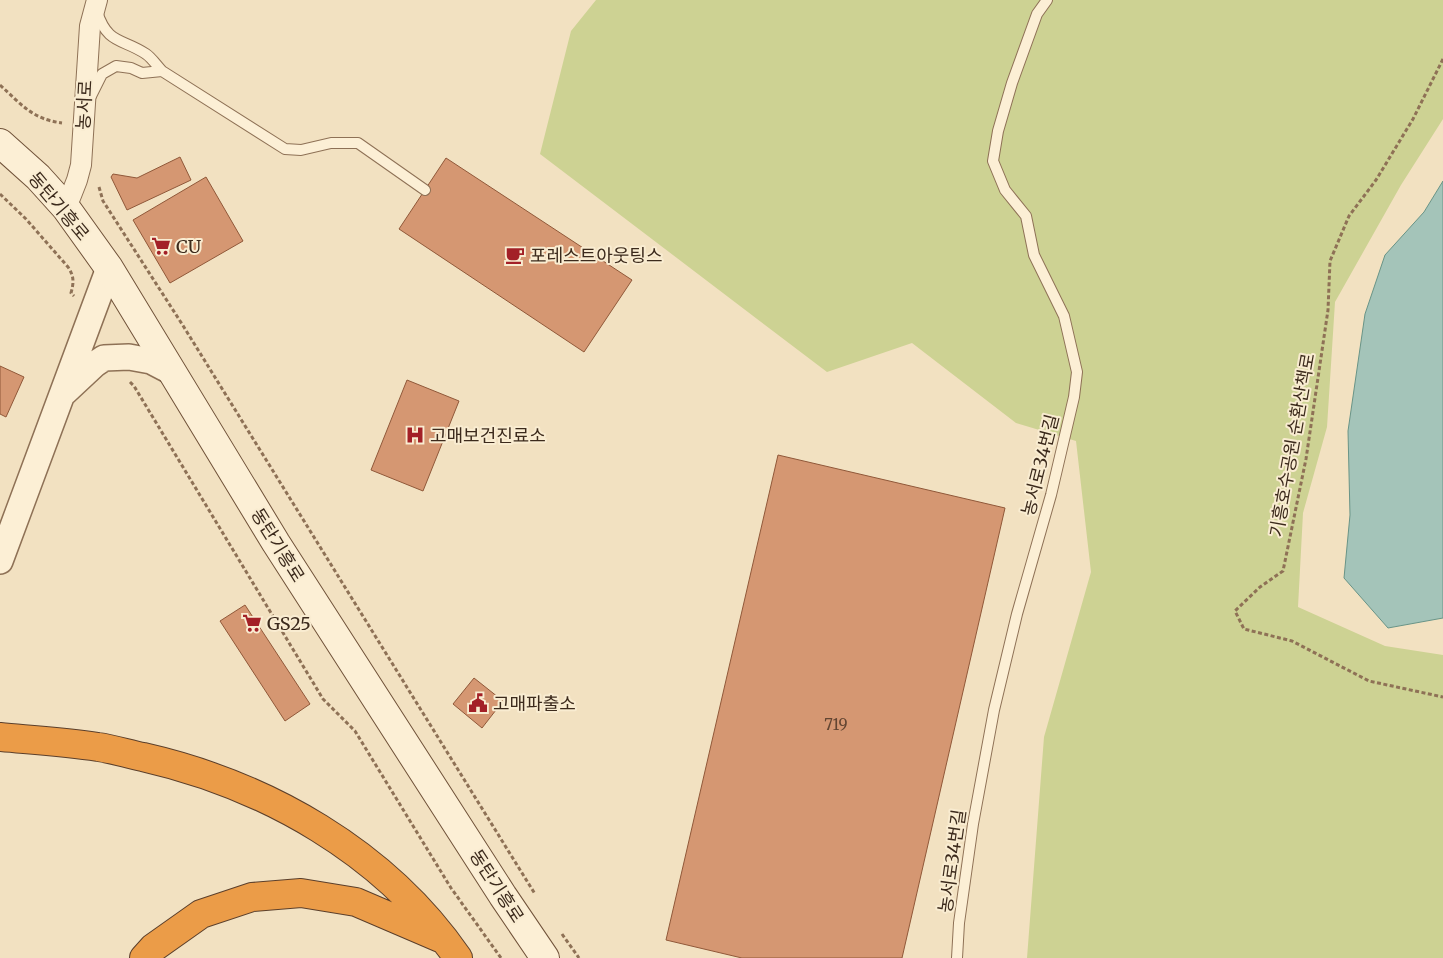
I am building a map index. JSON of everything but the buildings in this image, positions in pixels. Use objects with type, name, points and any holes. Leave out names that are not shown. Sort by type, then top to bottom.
[{"type":"highway","points":[[0,737],[99,747],[164,762],[222,780],[272,802],[348,846],[408,897],[452,949]]},
{"type":"highway","points":[[144,958],[153,948],[201,914],[252,897],[301,893],[356,902],[452,949]]},
{"type":"main road","name":"동탄기흥로","points":[[0,143],[38,177],[66,208],[109,268],[281,551],[545,958]]},
{"type":"street","name":"농서로","points":[[66,208],[81,165],[90,26],[96,3]]},
{"type":"street","points":[[0,561],[109,268]]},
{"type":"street","points":[[62,395],[104,358],[128,357],[151,361],[172,372]]},
{"type":"lane","name":"농서로34번길","points":[[957,958],[959,923],[994,710],[1017,614],[1051,495],[1074,397],[1077,372],[1064,316],[1034,255],[1026,216],[1005,190],[993,161],[998,131],[1012,83],[1037,14],[1047,0]]},
{"type":"lane","points":[[96,3],[101,24],[111,37],[146,54],[162,71],[285,149],[301,150],[331,143],[358,143],[425,190]]},
{"type":"lane","points":[[84,108],[102,74],[116,66],[131,68],[142,73],[162,71]]},
{"type":"path","name":"기흥호수공원 순환산책로","points":[[1443,59],[1413,119],[1376,180],[1349,216],[1330,260],[1328,310],[1306,459],[1283,571],[1260,587],[1235,611],[1244,629],[1292,641],[1369,681],[1443,696]]},
{"type":"path","points":[[0,85],[31,113],[42,119],[56,122]]},
{"type":"path","points":[[98,185],[102,202],[182,324],[538,899]]},
{"type":"path","points":[[0,194],[26,219],[68,267],[73,275],[74,284],[71,293]]},
{"type":"path","points":[[128,381],[134,386],[323,698],[355,731],[451,888],[501,958]]},
{"type":"path","points":[[559,929],[579,958]]},
{"type":"green space","points":[[596,0],[1443,0],[1443,119],[1401,185],[1335,302],[1327,427],[1303,513],[1298,607],[1385,646],[1443,655],[1443,958],[1027,958],[1044,737],[1091,572],[1076,441],[1016,423],[912,343],[827,372],[540,154],[571,31]]},
{"type":"water","points":[[1443,181],[1443,618],[1388,628],[1344,578],[1350,515],[1348,431],[1365,314],[1385,255],[1424,212]]},
{"type":"place","name":"CU","points":[[161,246]]},
{"type":"place","name":"포레스트아웃팅스","points":[[515,255]]},
{"type":"place","name":"고매보건진료소","points":[[415,435]]},
{"type":"place","name":"GS25","points":[[252,623]]},
{"type":"place","name":"고매파출소","points":[[478,703]]}]
